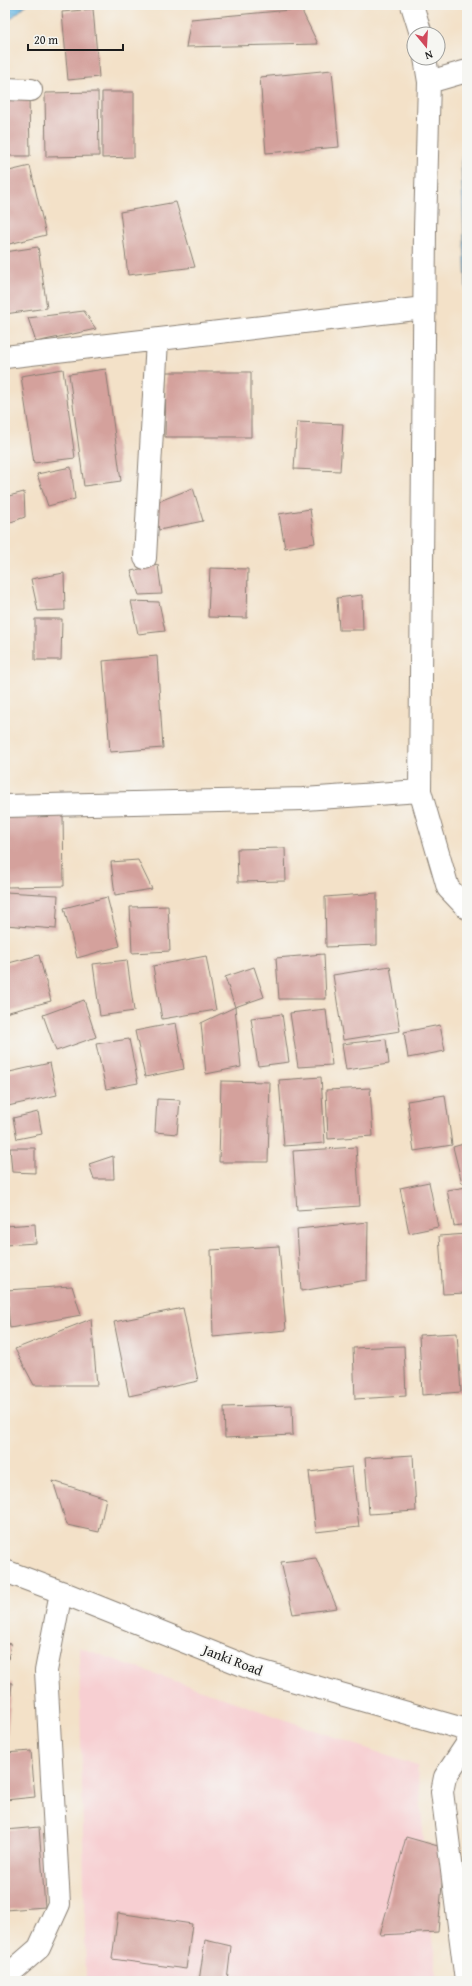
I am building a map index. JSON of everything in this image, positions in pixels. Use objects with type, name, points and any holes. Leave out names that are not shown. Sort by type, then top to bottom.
[{"type":"street","points":[[412,5],[419,26]]},
{"type":"street","points":[[426,66],[429,82],[424,308],[420,791],[448,888],[467,908]]},
{"type":"street","points":[[429,82],[467,71]]},
{"type":"street","points":[[5,89],[31,90]]},
{"type":"street","points":[[5,357],[424,308]]},
{"type":"street","points":[[146,558],[157,340]]},
{"type":"street","points":[[5,806],[304,799],[420,791]]},
{"type":"street","name":"Janki Road","points":[[5,1571],[252,1669],[467,1730]]},
{"type":"street","points":[[8,1976],[38,1948],[59,1904],[46,1671],[61,1592]]},
{"type":"street","points":[[466,1981],[442,1792],[445,1778],[467,1744]]},
{"type":"shaded area","points":[[79,1647],[417,1766],[437,1981],[86,1981]]},
{"type":"water","points":[[5,5],[26,5],[5,24]]},
{"type":"water","points":[[467,147],[467,314],[461,161]]},
{"type":"building","points":[[93,9],[99,77],[68,80],[62,12]]},
{"type":"building","points":[[301,9],[318,44],[186,47],[191,19]]},
{"type":"building","points":[[332,70],[339,147],[266,153],[260,77]]},
{"type":"building","points":[[98,92],[99,156],[46,157],[45,93]]},
{"type":"building","points":[[102,92],[134,92],[134,157],[102,158]]},
{"type":"building","points":[[5,97],[29,97],[30,156],[5,156]]},
{"type":"building","points":[[30,166],[46,235],[5,245],[5,172]]},
{"type":"building","points":[[176,202],[195,267],[128,275],[120,212]]},
{"type":"building","points":[[38,247],[47,308],[5,314],[5,252]]},
{"type":"building","points":[[84,311],[96,329],[36,342],[28,318]]},
{"type":"building","points":[[63,369],[75,458],[34,463],[21,376]]},
{"type":"building","points":[[106,369],[121,481],[84,486],[69,374]]},
{"type":"building","points":[[166,372],[251,372],[251,437],[165,437]]},
{"type":"building","points":[[297,422],[343,424],[340,471],[294,469]]},
{"type":"building","points":[[71,467],[75,499],[48,506],[37,474]]},
{"type":"building","points":[[193,488],[203,521],[159,530],[152,504]]},
{"type":"building","points":[[24,492],[25,517],[5,524],[5,497]]},
{"type":"building","points":[[310,509],[315,543],[285,548],[279,514]]},
{"type":"building","points":[[158,565],[162,594],[139,595],[131,571]]},
{"type":"building","points":[[210,568],[248,569],[247,618],[208,617]]},
{"type":"building","points":[[64,573],[65,610],[38,611],[31,579]]},
{"type":"building","points":[[362,595],[363,630],[339,630],[337,598]]},
{"type":"building","points":[[131,601],[159,602],[165,631],[138,634]]},
{"type":"building","points":[[35,619],[62,619],[61,660],[35,660]]},
{"type":"building","points":[[157,656],[163,748],[110,752],[103,661]]},
{"type":"building","points":[[63,815],[64,886],[7,887],[7,816]]},
{"type":"building","points":[[285,848],[286,881],[238,882],[237,849]]},
{"type":"building","points":[[138,860],[152,889],[115,895],[111,862]]},
{"type":"building","points":[[5,892],[58,895],[56,929],[5,925]]},
{"type":"building","points":[[377,893],[377,945],[326,947],[325,897]]},
{"type":"building","points":[[107,897],[120,946],[77,958],[64,908]]},
{"type":"building","points":[[168,906],[170,951],[132,953],[130,907]]},
{"type":"building","points":[[324,954],[326,999],[279,999],[276,958]]},
{"type":"building","points":[[39,955],[51,1001],[5,1013],[5,964]]},
{"type":"building","points":[[206,956],[216,1010],[162,1019],[153,966]]},
{"type":"building","points":[[127,960],[134,1011],[100,1016],[93,964]]},
{"type":"building","points":[[390,966],[400,1031],[343,1040],[333,975]]},
{"type":"building","points":[[254,967],[264,997],[235,1007],[225,977]]},
{"type":"building","points":[[84,1000],[96,1037],[56,1051],[43,1015]]},
{"type":"building","points":[[235,1007],[241,1067],[206,1074],[201,1023]]},
{"type":"building","points":[[326,1009],[332,1065],[298,1067],[290,1013]]},
{"type":"building","points":[[282,1014],[289,1062],[258,1066],[251,1018]]},
{"type":"building","points":[[176,1023],[184,1069],[145,1077],[135,1031]]},
{"type":"building","points":[[440,1025],[445,1051],[408,1058],[404,1032]]},
{"type":"building","points":[[129,1039],[138,1083],[106,1089],[96,1044]]},
{"type":"building","points":[[386,1039],[389,1064],[346,1070],[342,1044]]},
{"type":"building","points":[[50,1063],[57,1095],[8,1106],[5,1092],[5,1073]]},
{"type":"building","points":[[321,1077],[325,1143],[284,1146],[279,1080]]},
{"type":"building","points":[[221,1081],[270,1082],[268,1162],[219,1162]]},
{"type":"building","points":[[370,1088],[373,1136],[328,1139],[326,1090]]},
{"type":"building","points":[[445,1095],[452,1145],[414,1151],[407,1101]]},
{"type":"building","points":[[157,1099],[180,1100],[177,1134],[155,1132]]},
{"type":"building","points":[[38,1112],[42,1134],[17,1139],[13,1118]]},
{"type":"building","points":[[467,1143],[467,1182],[462,1183],[453,1147]]},
{"type":"building","points":[[356,1147],[360,1206],[297,1210],[293,1151]]},
{"type":"building","points":[[10,1148],[35,1148],[35,1173],[12,1172]]},
{"type":"building","points":[[113,1156],[114,1179],[94,1179],[89,1164]]},
{"type":"building","points":[[429,1182],[438,1227],[409,1233],[400,1188]]},
{"type":"building","points":[[467,1187],[467,1224],[454,1226],[447,1190]]},
{"type":"building","points":[[368,1222],[367,1280],[301,1291],[297,1229]]},
{"type":"building","points":[[35,1224],[36,1243],[5,1245],[5,1226]]},
{"type":"building","points":[[467,1234],[467,1293],[443,1294],[439,1236]]},
{"type":"building","points":[[279,1246],[286,1330],[213,1337],[211,1250]]},
{"type":"building","points":[[72,1286],[81,1315],[10,1328],[6,1290]]},
{"type":"building","points":[[183,1308],[198,1381],[129,1396],[114,1322]]},
{"type":"building","points":[[91,1319],[97,1385],[34,1385],[15,1349]]},
{"type":"building","points":[[457,1333],[461,1392],[422,1395],[419,1335]]},
{"type":"building","points":[[404,1346],[406,1396],[355,1399],[353,1348]]},
{"type":"building","points":[[292,1405],[293,1435],[225,1438],[224,1407]]},
{"type":"building","points":[[413,1455],[416,1511],[369,1514],[365,1458]]},
{"type":"building","points":[[352,1467],[359,1527],[316,1532],[309,1472]]},
{"type":"building","points":[[53,1481],[106,1498],[99,1532],[67,1525]]},
{"type":"building","points":[[316,1558],[337,1608],[293,1614],[281,1562]]},
{"type":"building","points":[[5,1643],[11,1644],[6,1670],[5,1670]]},
{"type":"building","points":[[5,1682],[12,1683],[7,1734],[5,1734]]},
{"type":"building","points":[[31,1751],[35,1797],[5,1800],[5,1753]]},
{"type":"building","points":[[39,1827],[45,1907],[5,1910],[5,1830]]},
{"type":"building","points":[[406,1837],[445,1848],[438,1932],[380,1935]]},
{"type":"building","points":[[118,1913],[192,1924],[186,1969],[112,1959]]},
{"type":"building","points":[[205,1940],[231,1946],[227,1981],[199,1981]]}]
